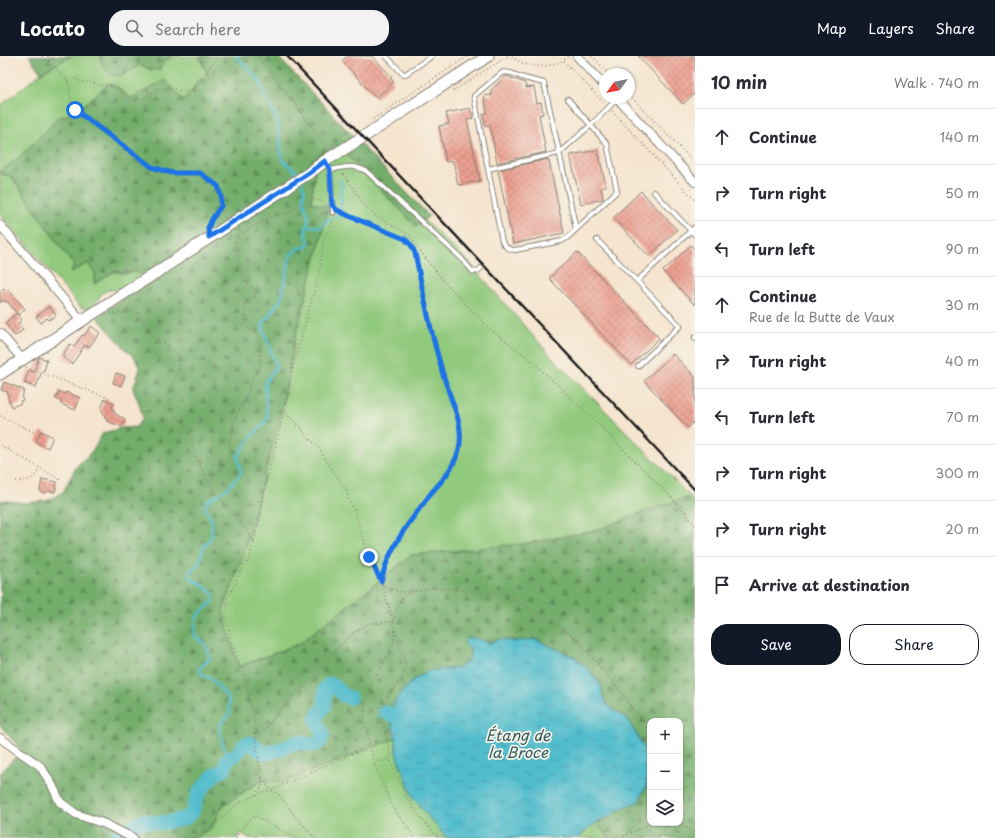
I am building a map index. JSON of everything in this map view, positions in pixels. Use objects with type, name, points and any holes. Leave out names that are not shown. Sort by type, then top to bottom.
[{"type":"street","points":[[0,374],[209,237],[309,173],[329,163],[488,56]]},
{"type":"street","points":[[577,56],[599,80]]},
{"type":"street","points":[[623,104],[695,182]]},
{"type":"street","points":[[0,225],[82,321]]},
{"type":"street","points":[[0,333],[18,361]]},
{"type":"street","points":[[0,738],[40,766],[51,783],[60,802],[76,814],[105,824],[130,837]]},
{"type":"lane","points":[[386,56],[404,75],[432,56]]},
{"type":"lane","points":[[568,99],[607,144],[617,191],[576,229],[562,241],[510,250],[502,242],[474,96],[503,72],[544,83],[576,229]]},
{"type":"lane","points":[[488,169],[559,153],[591,126],[612,104]]},
{"type":"lane","points":[[329,163],[339,168],[351,166],[359,167],[366,171],[461,258],[473,272],[478,271],[480,268]]},
{"type":"lane","points":[[329,163],[333,213]]},
{"type":"lane","points":[[654,192],[695,235]]},
{"type":"lane","points":[[637,281],[695,228]]},
{"type":"lane","points":[[597,240],[680,326],[638,366]]},
{"type":"path","points":[[42,56],[67,80],[72,106],[75,110],[152,167],[172,173],[200,173],[218,186],[221,196],[221,206],[208,228],[209,237]]},
{"type":"path","points":[[48,56],[50,64]]},
{"type":"path","points":[[257,56],[280,84],[325,146],[329,163]]},
{"type":"path","points":[[370,120],[468,56]]},
{"type":"path","points":[[512,56],[516,60],[527,65],[542,66],[558,63],[569,56]]},
{"type":"path","points":[[592,56],[603,68]]},
{"type":"path","points":[[67,80],[116,86],[129,101],[138,98],[143,99],[158,89],[168,87],[176,90],[189,92],[194,91],[194,84],[217,60]]},
{"type":"path","points":[[564,60],[695,200]]},
{"type":"path","points":[[635,101],[695,164]]},
{"type":"path","points":[[325,146],[335,143]]},
{"type":"path","points":[[339,168],[363,204],[375,216],[410,236],[443,280],[490,329],[531,360],[553,381],[682,508],[695,525]]},
{"type":"path","points":[[208,481],[228,460],[234,421],[248,392],[252,379],[259,368],[261,350],[257,335],[246,325],[245,304],[256,295],[254,290],[244,280],[243,271],[239,263],[238,252],[233,248],[238,236],[271,217],[292,211],[300,204],[313,199],[332,205],[337,210],[349,216],[405,239],[411,245],[415,253],[427,315],[446,384],[457,415],[460,431],[460,446],[451,469],[408,523],[396,541],[384,569],[381,581]]},
{"type":"path","points":[[255,795],[262,787],[262,778],[257,752],[254,718],[245,681],[230,638],[226,615],[228,598],[239,574],[249,558],[254,541],[259,522],[262,499],[293,368],[319,273],[324,238],[332,225],[333,220]]},
{"type":"path","points":[[104,306],[108,312],[116,314],[131,311],[139,313],[148,329],[178,354],[180,367],[167,397],[171,411],[184,424],[192,438],[195,456],[208,481],[254,541]]},
{"type":"path","points":[[18,361],[109,398]]},
{"type":"path","points":[[284,409],[288,416],[301,427],[307,437],[318,446],[346,491],[354,510],[369,557],[381,581],[406,664],[402,677],[388,696],[382,708],[381,715],[389,746],[390,759],[405,795],[419,816],[438,838]]},
{"type":"path","points":[[0,416],[34,432]]},
{"type":"path","points":[[0,445],[62,481]]},
{"type":"path","points":[[16,481],[28,481],[37,475],[39,468]]},
{"type":"path","points":[[381,581],[389,589],[398,591],[410,592],[433,588],[504,594],[511,596],[521,604],[557,624],[580,642],[647,728]]},
{"type":"path","points":[[393,622],[398,603],[404,595],[410,592]]},
{"type":"path","points":[[256,741],[288,701],[319,672],[334,651],[357,630],[370,623],[393,622]]},
{"type":"path","points":[[395,631],[392,646],[373,680],[366,698],[364,712],[365,725],[374,763],[384,787],[393,807],[415,838]]},
{"type":"path","points":[[193,838],[211,828],[240,803],[255,795],[272,790],[370,745]]},
{"type":"path","points":[[374,763],[390,759]]},
{"type":"path","points":[[262,778],[269,788],[280,795],[294,815],[315,838]]},
{"type":"path","points":[[236,838],[249,819],[256,816],[297,838]]},
{"type":"path","points":[[620,838],[647,825]]},
{"type":"path","points":[[660,838],[666,826]]},
{"type":"path","points":[[683,826],[695,834]]},
{"type":"green space","points":[[29,56],[71,56],[41,73]]},
{"type":"green space","points":[[71,56],[101,56],[101,62],[135,67],[140,65],[151,70],[173,56],[199,56],[209,77],[201,79],[184,101],[131,98],[109,83],[77,112],[57,118],[47,130],[19,157],[0,172],[0,106],[41,73]]},
{"type":"green space","points":[[101,56],[173,56],[163,62],[160,70],[151,70],[140,65],[122,76],[110,75],[101,62]]},
{"type":"green space","points":[[199,56],[277,56],[429,216],[416,226],[337,145],[317,157],[311,202],[329,207],[295,338],[282,409],[243,556],[223,611],[238,667],[299,644],[412,555],[523,544],[594,531],[660,506],[691,497],[695,502],[695,838],[610,838],[596,823],[611,816],[624,807],[638,802],[647,784],[647,826],[683,826],[683,718],[647,718],[647,754],[627,719],[607,705],[601,686],[591,672],[576,658],[535,639],[515,641],[499,639],[489,643],[476,638],[470,649],[470,656],[466,663],[457,668],[428,671],[393,705],[391,715],[396,738],[284,782],[262,780],[223,805],[211,828],[193,838],[0,838],[0,774],[21,750],[0,725],[0,596],[2,594],[0,591],[0,500],[26,503],[45,501],[55,497],[63,492],[76,467],[92,451],[103,433],[121,428],[136,427],[143,418],[133,389],[140,369],[134,356],[126,350],[97,317],[148,281],[136,271],[125,274],[115,271],[94,284],[95,273],[88,263],[70,273],[74,266],[11,176],[0,174],[0,172],[19,157],[47,130],[57,118],[77,112],[109,83],[131,98],[165,80],[184,101],[201,79],[209,77]]},
{"type":"green space","points":[[337,145],[416,226],[424,220],[465,258],[548,353],[691,497],[660,506],[594,531],[523,544],[412,555],[299,644],[238,667],[223,611],[243,556],[282,409],[295,338],[329,207],[311,202],[317,157]]},
{"type":"green space","points":[[0,174],[11,176],[74,266],[71,272],[88,263],[95,273],[95,283],[115,271],[125,274],[136,271],[140,278],[130,286],[123,289],[104,292],[91,309],[81,308],[0,214]]},
{"type":"green space","points":[[396,738],[396,753],[413,797],[447,838],[247,838],[241,832],[239,838],[193,838],[211,828],[223,805],[263,780],[285,782]]},
{"type":"green space","points":[[596,823],[610,838],[579,838],[583,833]]},
{"type":"water","name":"Étang de la Broce","points":[[467,638],[476,638],[489,643],[499,639],[515,641],[535,639],[576,658],[591,672],[601,686],[607,705],[627,719],[647,754],[647,784],[638,802],[624,807],[611,816],[596,823],[579,838],[447,838],[413,797],[396,753],[396,738],[391,715],[393,705],[400,694],[413,680],[428,671],[457,668],[466,663],[470,656],[470,649],[464,643]]},
{"type":"building","points":[[347,56],[372,56],[392,77],[390,78],[394,82],[376,98],[342,61]]},
{"type":"building","points":[[638,56],[695,56],[695,93],[683,104]]},
{"type":"building","points":[[506,76],[525,83],[526,88],[534,87],[537,103],[541,102],[543,114],[539,115],[546,152],[497,163],[490,125],[485,126],[483,114],[487,113],[484,96],[492,95],[491,90]]},
{"type":"building","points":[[470,108],[473,118],[467,119],[480,181],[458,185],[453,161],[446,162],[439,126],[449,124],[446,113]]},
{"type":"building","points":[[598,150],[606,186],[601,187],[603,199],[581,204],[570,155]]},
{"type":"building","points":[[548,159],[564,233],[513,244],[498,170]]},
{"type":"building","points":[[641,191],[677,230],[649,256],[613,218]]},
{"type":"building","points":[[691,245],[695,249],[695,305],[663,271]]},
{"type":"building","points":[[577,252],[659,338],[631,365],[549,278]]},
{"type":"building","points":[[4,288],[6,290],[8,289],[25,309],[18,315],[7,301],[5,302],[3,300],[0,303],[0,291]]},
{"type":"building","points":[[49,306],[56,315],[49,320],[47,318],[41,323],[36,317]]},
{"type":"building","points":[[17,313],[22,320],[18,323],[23,330],[15,336],[5,323]]},
{"type":"building","points":[[91,326],[100,333],[89,347],[85,345],[72,364],[62,356],[70,344],[74,347],[82,335],[84,336]]},
{"type":"building","points":[[673,354],[695,377],[695,421],[688,428],[644,381]]},
{"type":"building","points":[[39,357],[47,360],[44,371],[42,371],[36,387],[24,383],[29,370],[34,372]]},
{"type":"building","points":[[116,373],[125,376],[121,386],[113,383]]},
{"type":"building","points":[[4,382],[24,390],[23,400],[20,401],[21,403],[12,407],[8,398],[8,392],[1,390]]},
{"type":"building","points":[[59,391],[65,394],[66,392],[80,398],[75,410],[61,404],[62,402],[56,399]]},
{"type":"building","points":[[105,399],[114,403],[112,407],[115,414],[125,419],[122,427],[107,421],[101,408]]},
{"type":"building","points":[[41,431],[53,437],[48,448],[36,442]]},
{"type":"building","points":[[42,479],[57,482],[55,492],[49,491],[42,493],[40,490]]},
{"type":"waterway","points":[[236,56],[259,80],[278,123],[282,159],[297,173]]},
{"type":"waterway","points":[[341,180],[341,209]]},
{"type":"waterway","points":[[227,759],[220,732],[220,725],[230,713],[228,698],[212,679],[201,674],[199,669],[209,659],[209,654],[207,647],[194,636],[196,619],[200,613],[213,602],[213,594],[200,583],[191,579],[189,573],[199,563],[203,548],[212,536],[212,520],[205,509],[206,502],[227,489],[241,473],[238,456],[249,439],[268,419],[265,383],[276,366],[262,325],[281,299],[291,254],[298,248],[306,247],[309,242],[305,232],[309,217],[303,201],[304,190],[302,182]]},
{"type":"waterway","points":[[307,226],[321,227],[328,219],[337,217],[340,214]]},
{"type":"waterway","points":[[119,838],[118,835],[124,830],[143,821],[163,823],[184,819],[192,813],[199,792],[215,774],[225,769],[227,759],[237,754],[245,744],[251,743],[263,753],[269,753],[297,742],[315,745],[320,742],[323,734],[316,720],[324,707],[325,688],[329,684],[335,686],[343,695],[350,698]]},
{"type":"waterway","points":[[384,712],[391,715]]},
{"type":"waterway","points":[[112,838],[118,835]]},
{"type":"railway","points":[[287,56],[695,490]]},
{"type":"route","points":[[75,110],[152,167],[172,173],[200,173],[218,186],[221,196],[221,206],[208,228],[209,237],[309,173],[325,161],[330,170],[332,205],[337,210],[405,239],[411,245],[415,253],[427,315],[446,384],[457,415],[460,431],[460,446],[451,469],[408,523],[396,541],[388,557],[381,581],[369,557]]}]
